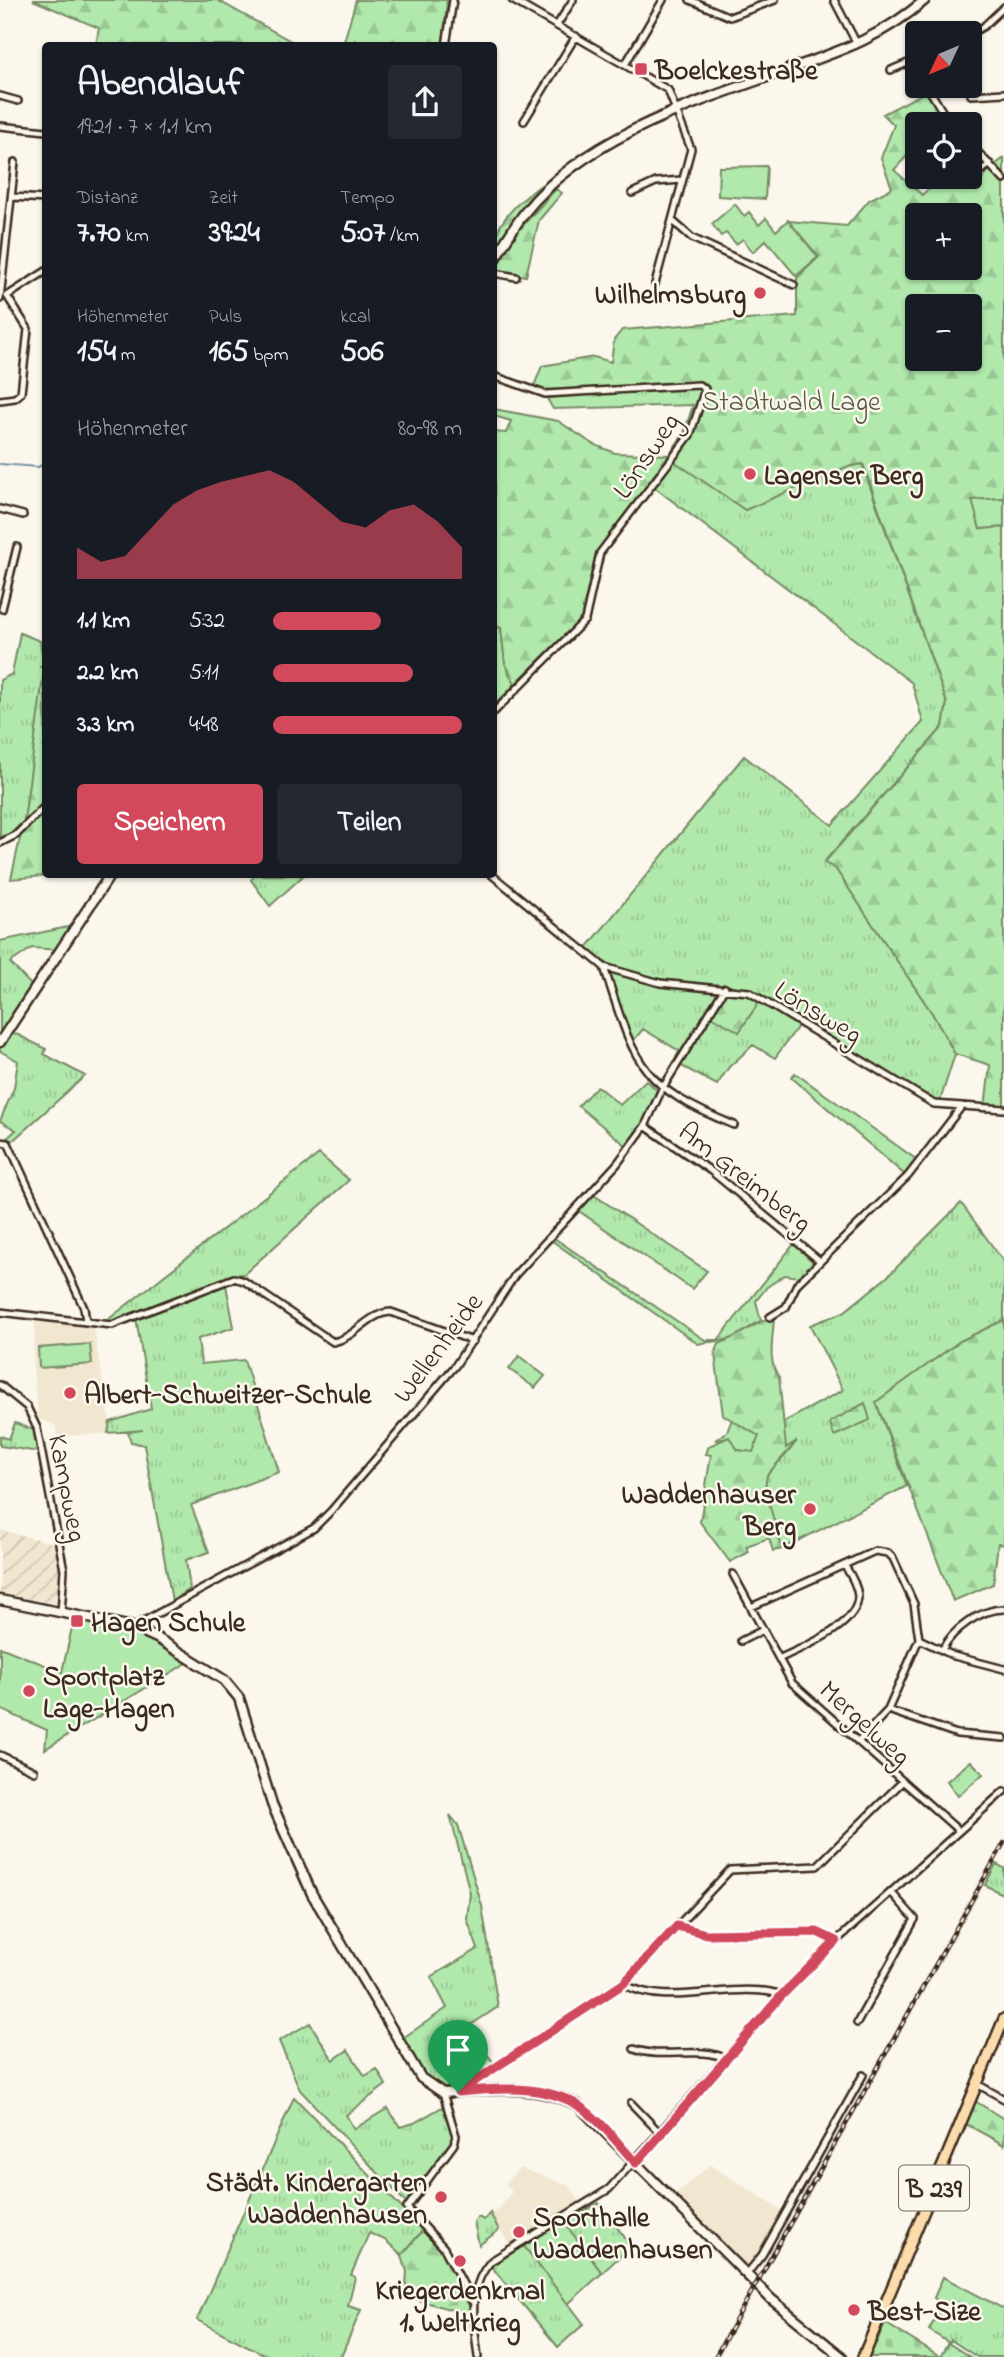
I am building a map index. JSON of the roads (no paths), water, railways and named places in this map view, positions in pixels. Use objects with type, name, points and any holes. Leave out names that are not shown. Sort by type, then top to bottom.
[{"type":"main road","points":[[497,255],[526,211],[552,184],[608,144],[675,110],[857,44],[895,25],[925,0]]},
{"type":"main road","points":[[0,1042],[108,878]]},
{"type":"main road","points":[[0,1600],[133,1628],[157,1638],[224,1680],[239,1699],[272,1804],[312,1894],[421,2078],[443,2093],[495,2088],[566,2099],[590,2115],[746,2275],[794,2320],[842,2357]]},
{"type":"main road","name":"B 239","points":[[863,2357],[1004,2019]]},
{"type":"street","points":[[447,42],[453,0]]},
{"type":"street","points":[[512,0],[666,87],[691,149],[672,213],[674,222],[655,284]]},
{"type":"street","points":[[557,25],[573,0]]},
{"type":"street","points":[[626,64],[663,0]]},
{"type":"street","points":[[691,0],[730,17],[775,0]]},
{"type":"street","points":[[834,0],[857,44]]},
{"type":"street","points":[[982,27],[1004,8]]},
{"type":"street","points":[[524,121],[576,36]]},
{"type":"street","points":[[891,70],[905,64]]},
{"type":"street","points":[[982,94],[1004,93]]},
{"type":"street","points":[[0,96],[18,101]]},
{"type":"street","points":[[0,126],[42,131]]},
{"type":"street","points":[[982,156],[1004,180]]},
{"type":"street","points":[[0,300],[15,162]]},
{"type":"street","points":[[982,170],[990,164]]},
{"type":"street","points":[[632,193],[656,182],[682,180]]},
{"type":"street","points":[[12,197],[42,199]]},
{"type":"street","points":[[674,222],[692,237],[794,285]]},
{"type":"street","points":[[0,300],[42,274]]},
{"type":"street","points":[[497,274],[516,277]]},
{"type":"street","points":[[0,400],[15,398],[21,393],[28,334],[19,312],[7,296]]},
{"type":"street","name":"Lönsweg","points":[[497,377],[545,394],[699,385],[705,390],[690,435],[600,553],[585,621],[497,709]]},
{"type":"street","points":[[0,509],[23,515]]},
{"type":"street","points":[[2,609],[4,585],[17,547]]},
{"type":"street","points":[[0,843],[16,835],[42,809]]},
{"type":"street","name":"Lönsweg","points":[[496,878],[604,967],[660,983],[749,992],[934,1104],[1004,1109]]},
{"type":"street","points":[[604,967],[629,1044],[640,1065],[662,1089],[734,1125]]},
{"type":"street","name":"Wellenheide","points":[[133,1628],[314,1528],[379,1455],[473,1341],[515,1275],[617,1164],[645,1126],[662,1089],[725,988]]},
{"type":"street","name":"Am Greimberg","points":[[770,1317],[786,1307],[797,1284],[908,1176],[962,1106]]},
{"type":"street","name":"Am Greimberg","points":[[645,1126],[712,1171],[820,1261]]},
{"type":"street","points":[[0,1142],[8,1143],[85,1308],[86,1321]]},
{"type":"street","points":[[0,1312],[112,1325],[234,1278],[244,1281],[333,1342],[343,1340],[377,1315],[391,1312],[473,1341]]},
{"type":"street","name":"Kampweg","points":[[0,1385],[27,1407],[37,1428],[64,1570],[61,1613]]},
{"type":"street","points":[[751,1607],[875,1551],[888,1553],[914,1604],[919,1639],[888,1710],[858,1742]]},
{"type":"street","points":[[779,1659],[838,1628],[854,1611],[858,1600],[857,1587],[845,1566]]},
{"type":"street","name":"Mergelweg","points":[[733,1574],[792,1683],[959,1831]]},
{"type":"street","points":[[942,1650],[956,1629],[996,1609],[1004,1609]]},
{"type":"street","points":[[741,1641],[763,1630]]},
{"type":"street","points":[[919,1639],[954,1656],[1004,1669]]},
{"type":"street","points":[[888,1710],[957,1734],[1004,1738]]},
{"type":"street","points":[[0,1755],[34,1771]]},
{"type":"street","points":[[458,2092],[623,1984],[730,1870],[817,1866],[902,1782]]},
{"type":"street","points":[[472,2301],[483,2270],[491,2261],[609,2189],[636,2163],[782,1995],[836,1941],[1004,1791]]},
{"type":"street","points":[[857,2023],[915,1919],[891,1892]]},
{"type":"street","points":[[677,1926],[706,1934],[817,1932],[836,1941]]},
{"type":"street","points":[[623,1984],[631,1988],[669,1994],[762,1989],[782,1995]]},
{"type":"street","points":[[634,2049],[646,2053],[675,2055],[715,2053],[727,2059]]},
{"type":"street","points":[[746,2275],[762,2255],[863,2075]]},
{"type":"street","points":[[977,2084],[1004,2099]]},
{"type":"street","points":[[443,2093],[456,2136],[454,2144],[407,2208],[444,2248],[472,2301],[478,2357]]},
{"type":"street","points":[[631,2103],[660,2134]]},
{"type":"waterway","points":[[0,464],[42,465]]},
{"type":"railway","points":[[715,2357],[1004,1843]]},
{"type":"place","name":"Boelckestraße","points":[[641,69]]},
{"type":"place","name":"Wilhelmsburg","points":[[760,293]]},
{"type":"place","name":"Lagenser Berg","points":[[750,474]]},
{"type":"place","name":"Albert-Schweitzer-Schule","points":[[70,1393]]},
{"type":"place","name":"Waddenhauser Berg","points":[[810,1509]]},
{"type":"place","name":"Hagen Schule","points":[[77,1621]]},
{"type":"place","name":"Sportplatz Lage-Hagen","points":[[29,1691]]},
{"type":"place","name":"Städt. Kindergarten Waddenhausen","points":[[441,2197]]},
{"type":"place","name":"Sporthalle Waddenhausen","points":[[519,2232]]},
{"type":"place","name":"Kriegerdenkmal 1. Weltkrieg","points":[[460,2261]]},
{"type":"place","name":"Best-Size","points":[[854,2310]]},
{"type":"park label","name":"Stadtwald Lage","points":[[791,400]]}]
